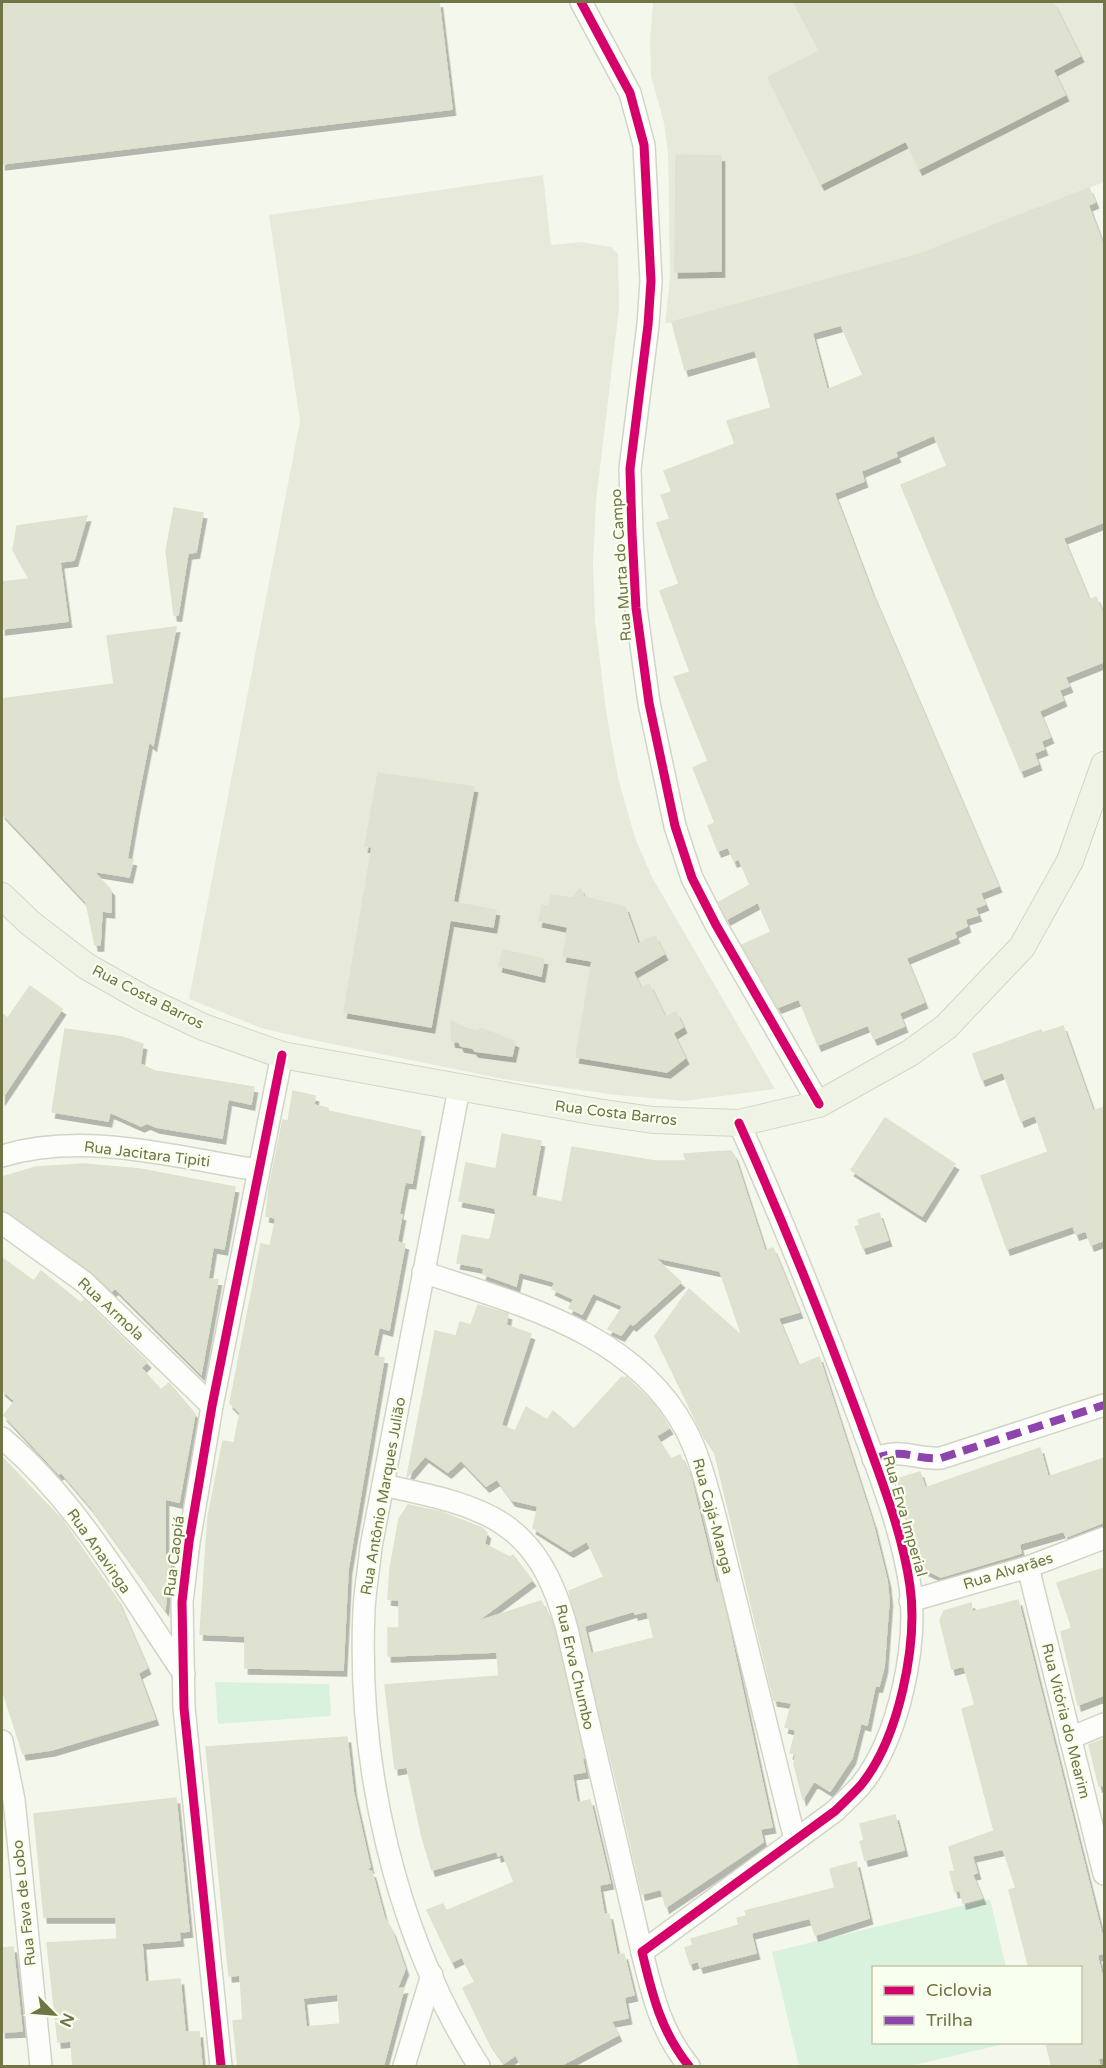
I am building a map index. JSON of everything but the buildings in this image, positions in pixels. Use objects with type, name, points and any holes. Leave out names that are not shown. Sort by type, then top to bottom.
[{"type":"main road","name":"Rua Costa Barros","points":[[2,896],[30,923],[86,966],[146,1000],[203,1027],[282,1055],[459,1089],[653,1120],[739,1123],[819,1104],[910,1053],[945,1027],[1022,947],[1070,861],[1104,765]]},
{"type":"street","name":"Rua Murta do Campo","points":[[580,2],[630,93],[644,145],[651,281],[648,325],[630,469],[632,533],[636,608],[648,691],[675,826],[692,878],[716,925],[819,1104]]},
{"type":"street","name":"Rua Caopiá","points":[[221,2067],[188,1744],[182,1602],[189,1542],[212,1406],[257,1170],[282,1055]]},
{"type":"street","name":"Rua Antônio Marques Julião","points":[[459,1089],[383,1485],[364,1610],[366,1705],[378,1801],[393,1871],[432,1975],[455,2028],[479,2067]]},
{"type":"street","name":"Rua Erva Imperial","points":[[642,1952],[836,1811],[862,1784],[882,1751],[900,1700],[911,1629],[904,1558],[873,1459],[806,1282],[739,1123]]},
{"type":"street","name":"Rua Jacitara Tipiti","points":[[2,1156],[18,1150],[69,1145],[109,1147],[257,1170]]},
{"type":"street","name":"Rua Armola","points":[[2,1223],[84,1282],[212,1406]]},
{"type":"street","name":"Rua Cajá-Manga","points":[[423,1272],[572,1325],[619,1353],[657,1389],[685,1429],[701,1465],[715,1516],[795,1840]]},
{"type":"street","points":[[873,1459],[896,1452],[929,1459],[941,1458],[1104,1406]]},
{"type":"street","name":"Rua Anavinga","points":[[2,1438],[61,1498],[104,1554],[184,1674]]},
{"type":"street","name":"Rua Erva Chumbo","points":[[383,1485],[448,1499],[484,1512],[509,1526],[537,1558],[558,1598],[567,1629],[642,1952]]},
{"type":"street","name":"Rua Alvarães","points":[[910,1601],[1028,1567],[1104,1538]]},
{"type":"street","name":"Rua Vitória do Mearim","points":[[1028,1567],[1104,1874]]},
{"type":"street","points":[[1070,1738],[1104,1724]]},
{"type":"street","name":"Rua Fava de Lobo","points":[[2,1741],[14,1800],[41,2067]]},
{"type":"street","points":[[642,1952],[659,2018],[688,2067]]},
{"type":"street","points":[[404,2067],[432,1975]]},
{"type":"shaded area","points":[[653,2],[1104,2],[1104,182],[920,254],[665,324],[670,277],[668,153],[664,123],[651,76],[650,40]]},
{"type":"shaded area","points":[[543,175],[551,245],[581,242],[611,247],[618,254],[619,309],[596,501],[593,563],[595,620],[606,711],[618,778],[635,838],[652,877],[775,1089],[684,1101],[616,1095],[503,1079],[261,1028],[189,999],[300,421],[269,215]]},
{"type":"green space","points":[[215,1682],[329,1684],[331,1716],[218,1724]]},
{"type":"green space","points":[[990,1899],[1006,1966],[872,1966],[872,2044],[1005,2044],[909,2066],[799,2066],[772,1952]]},
{"type":"marked path","points":[[873,1459],[893,1454],[941,1458],[1104,1405]]},
{"type":"cycle path","points":[[581,2],[630,93],[644,145],[651,281],[648,325],[630,469],[632,533],[636,608],[649,703],[675,826],[692,878],[716,925],[819,1104]]},
{"type":"cycle path","points":[[221,2066],[184,1708],[182,1602],[189,1542],[212,1406],[282,1055]]},
{"type":"cycle path","points":[[689,2066],[664,2026],[642,1952],[835,1811],[861,1785],[886,1742],[895,1717],[903,1690],[911,1635],[910,1586],[889,1502],[817,1309],[739,1123]]}]
